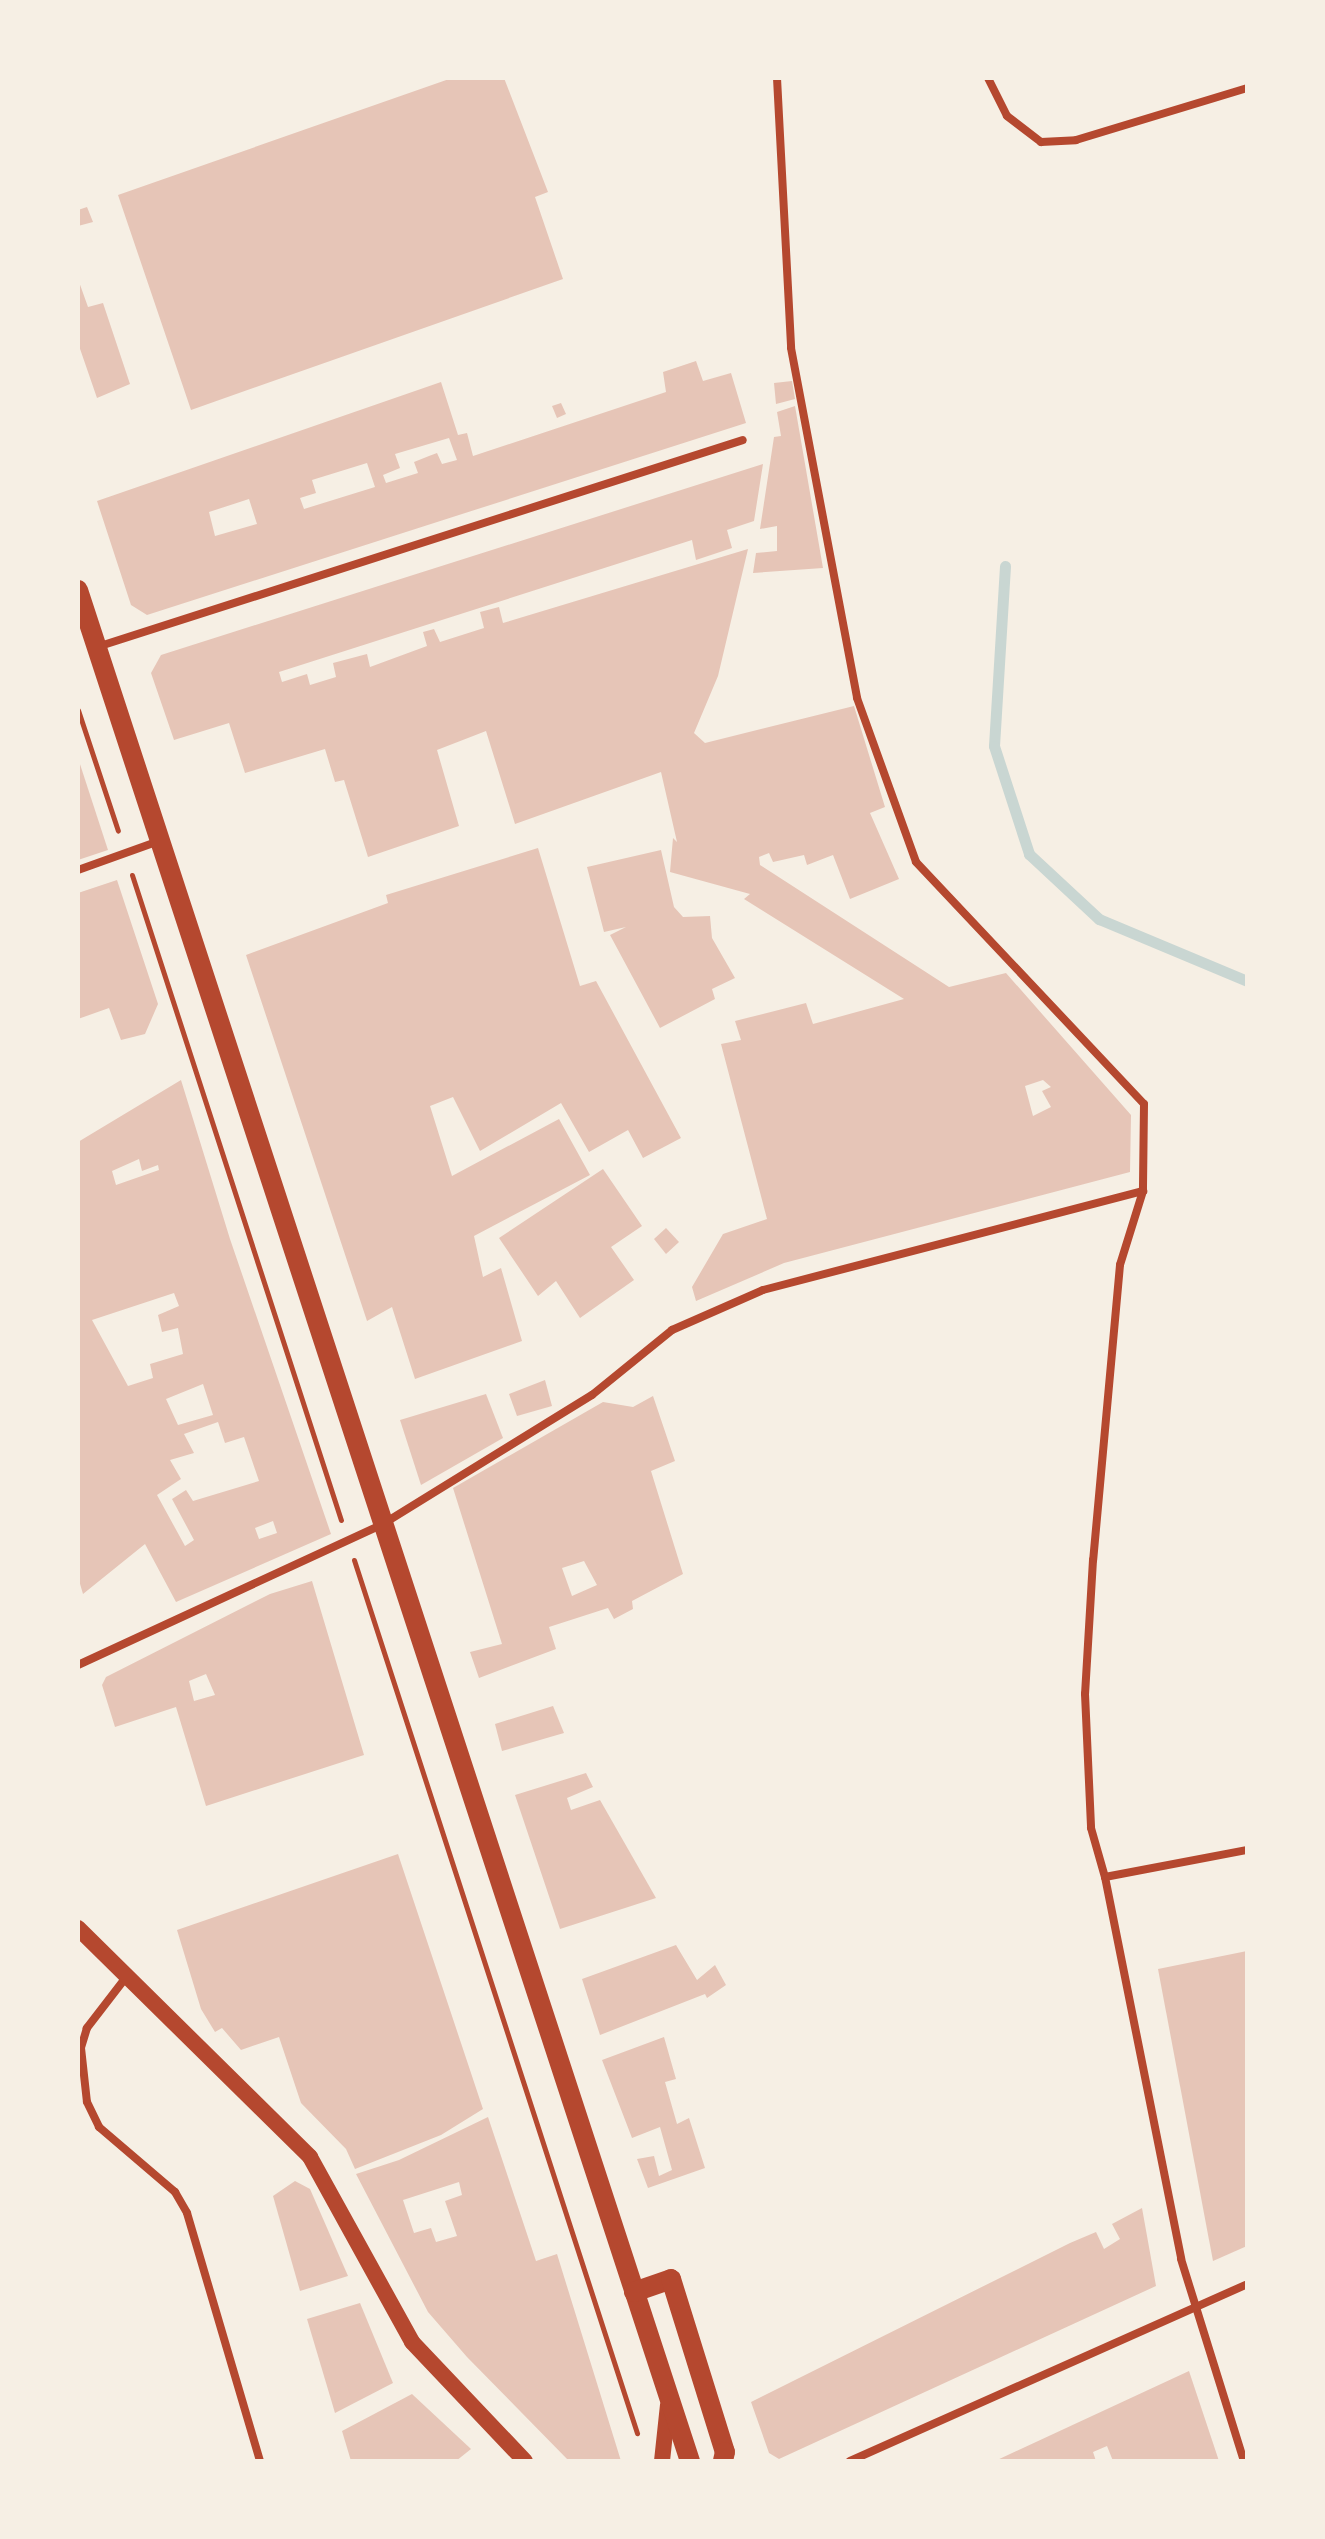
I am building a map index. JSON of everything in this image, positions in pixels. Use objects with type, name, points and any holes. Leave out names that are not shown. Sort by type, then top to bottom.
[{"type":"main road","points":[[78,590],[690,2461]]},
{"type":"main road","points":[[78,1928],[310,2157],[412,2342],[525,2461]]},
{"type":"main road","points":[[634,2292],[671,2279],[725,2452],[723,2461]]},
{"type":"main road","points":[[662,2461],[668,2395]]},
{"type":"street","points":[[777,78],[791,348],[857,698],[916,862],[1144,1104],[1143,1191],[1120,1265],[1086,1679],[1091,1828],[1105,1877],[1194,2307],[1244,2455]]},
{"type":"street","points":[[988,78],[1007,116],[1041,142],[1076,140],[1247,88]]},
{"type":"street","points":[[97,647],[743,440]]},
{"type":"street","points":[[78,870],[160,841]]},
{"type":"street","points":[[78,1665],[383,1524],[592,1395],[672,1330],[763,1290],[1143,1191]]},
{"type":"street","points":[[1105,1877],[1247,1850]]},
{"type":"street","points":[[127,1976],[87,2028],[81,2062],[87,2102],[99,2127],[175,2192],[187,2213],[260,2461]]},
{"type":"street","points":[[850,2461],[1247,2284]]},
{"type":"path","points":[[78,710],[641,2447]]},
{"type":"building","points":[[452,78],[504,78],[548,192],[535,197],[563,279],[191,410],[118,195]]},
{"type":"building","points":[[87,207],[93,222],[78,226],[78,210]]},
{"type":"building","points":[[78,279],[88,307],[103,303],[130,384],[97,398],[78,343]]},
{"type":"building","points":[[696,361],[703,381],[731,373],[746,423],[147,615],[131,605],[97,501],[441,382],[458,435],[467,433],[473,456],[666,392],[663,372]],"holes":[[[449,438],[457,460],[442,464],[437,453],[414,462],[418,473],[386,483],[383,475],[400,468],[395,454]],[[367,463],[375,487],[304,509],[300,498],[316,493],[312,480]],[[249,499],[257,524],[215,536],[209,512]]]},
{"type":"building","points":[[792,381],[795,399],[776,404],[774,383]]},
{"type":"building","points":[[561,403],[566,414],[557,418],[552,406]]},
{"type":"building","points":[[795,406],[823,568],[753,573],[756,553],[777,551],[777,526],[760,529],[774,437],[781,436],[777,412]]},
{"type":"building","points":[[763,464],[754,521],[727,530],[732,548],[696,560],[692,540],[279,672],[282,682],[307,674],[310,685],[336,677],[333,663],[367,654],[370,667],[427,646],[423,632],[434,629],[440,642],[484,628],[480,612],[499,607],[503,623],[748,549],[718,676],[694,733],[705,743],[854,706],[885,807],[870,813],[899,879],[850,899],[833,855],[807,865],[804,855],[773,862],[769,853],[759,857],[760,865],[949,987],[1006,973],[1131,1115],[1130,1172],[784,1263],[696,1301],[692,1287],[723,1234],[767,1219],[721,1044],[741,1040],[735,1021],[806,1003],[813,1024],[904,999],[744,899],[750,894],[670,872],[673,838],[677,842],[661,772],[515,824],[486,731],[437,750],[459,826],[368,857],[344,780],[335,782],[325,749],[245,773],[229,723],[174,740],[151,673],[161,655]],"holes":[[[1043,1080],[1051,1087],[1042,1091],[1051,1107],[1033,1116],[1025,1086]]]},
{"type":"building","points":[[78,758],[108,850],[78,860]]},
{"type":"building","points":[[538,848],[580,986],[596,981],[681,1138],[643,1158],[628,1130],[589,1152],[561,1103],[480,1151],[453,1097],[430,1106],[452,1176],[559,1119],[590,1175],[474,1236],[483,1277],[501,1268],[522,1341],[415,1379],[392,1307],[367,1321],[246,955],[388,903],[386,895]]},
{"type":"building","points":[[661,850],[674,907],[683,917],[710,916],[712,938],[735,978],[712,989],[715,999],[660,1028],[610,935],[626,927],[604,932],[587,867]]},
{"type":"building","points":[[117,880],[158,1004],[145,1034],[121,1040],[109,1008],[78,1019],[78,893]]},
{"type":"building","points":[[181,1080],[230,1239],[331,1534],[176,1602],[145,1544],[83,1594],[78,1577],[78,1142]],"holes":[[[139,1159],[142,1171],[158,1165],[159,1170],[116,1185],[112,1171]],[[174,1293],[179,1306],[158,1315],[162,1332],[178,1328],[183,1354],[150,1364],[153,1378],[128,1386],[92,1320]],[[203,1384],[213,1415],[178,1425],[166,1399]],[[218,1422],[225,1443],[244,1437],[259,1481],[193,1501],[186,1490],[172,1499],[194,1540],[185,1546],[157,1495],[181,1479],[170,1460],[194,1453],[184,1434]],[[273,1521],[277,1533],[259,1539],[255,1528]]]},
{"type":"building","points":[[603,1169],[642,1226],[611,1247],[634,1280],[580,1318],[556,1281],[538,1296],[499,1238]]},
{"type":"building","points":[[666,1228],[679,1242],[666,1254],[654,1239]]},
{"type":"building","points":[[545,1380],[552,1406],[517,1416],[509,1394]]},
{"type":"building","points":[[486,1394],[503,1438],[421,1485],[400,1420]]},
{"type":"building","points":[[653,1396],[675,1461],[651,1471],[683,1574],[632,1601],[633,1609],[614,1619],[608,1608],[549,1627],[556,1649],[479,1678],[470,1652],[502,1644],[453,1488],[603,1402],[633,1407]],"holes":[[[584,1561],[597,1585],[572,1596],[562,1568]]]},
{"type":"building","points":[[312,1581],[364,1755],[206,1806],[176,1707],[115,1727],[102,1685],[106,1677],[270,1594]],"holes":[[[206,1674],[215,1695],[194,1701],[189,1681]]]},
{"type":"building","points":[[553,1706],[564,1733],[502,1751],[495,1724]]},
{"type":"building","points":[[586,1773],[593,1787],[567,1798],[571,1810],[600,1800],[656,1898],[560,1929],[515,1795]]},
{"type":"building","points":[[398,1854],[483,2109],[441,2135],[355,2169],[346,2149],[301,2103],[279,2037],[241,2050],[222,2028],[215,2032],[201,2009],[177,1930]]},
{"type":"building","points":[[676,1945],[697,1980],[715,1965],[726,1985],[707,1998],[705,1994],[600,2035],[582,1979]]},
{"type":"building","points":[[1247,1951],[1247,2246],[1213,2261],[1158,1969]]},
{"type":"building","points":[[664,2037],[676,2079],[665,2082],[677,2124],[689,2118],[705,2168],[648,2188],[637,2159],[654,2156],[659,2176],[672,2170],[660,2127],[632,2138],[602,2060]]},
{"type":"building","points":[[488,2117],[536,2261],[557,2254],[621,2461],[569,2461],[467,2357],[428,2312],[356,2174],[399,2160]],"holes":[[[459,2182],[462,2195],[445,2201],[457,2236],[436,2242],[431,2228],[414,2233],[403,2200]]]},
{"type":"building","points":[[295,2181],[310,2189],[348,2276],[300,2291],[273,2196]]},
{"type":"building","points":[[1142,2208],[1156,2286],[779,2459],[769,2453],[751,2402],[1070,2243],[1096,2232],[1104,2249],[1120,2239],[1112,2224]]},
{"type":"building","points":[[360,2303],[393,2383],[335,2413],[307,2319]]},
{"type":"building","points":[[1189,2371],[1219,2461],[1113,2461],[1107,2446],[1093,2452],[1096,2461],[995,2461]]},
{"type":"building","points":[[412,2394],[471,2449],[456,2461],[351,2461],[342,2431]]},
{"type":"waterway","points":[[1005,566],[994,746],[1029,854],[1099,919],[1247,981]]}]
